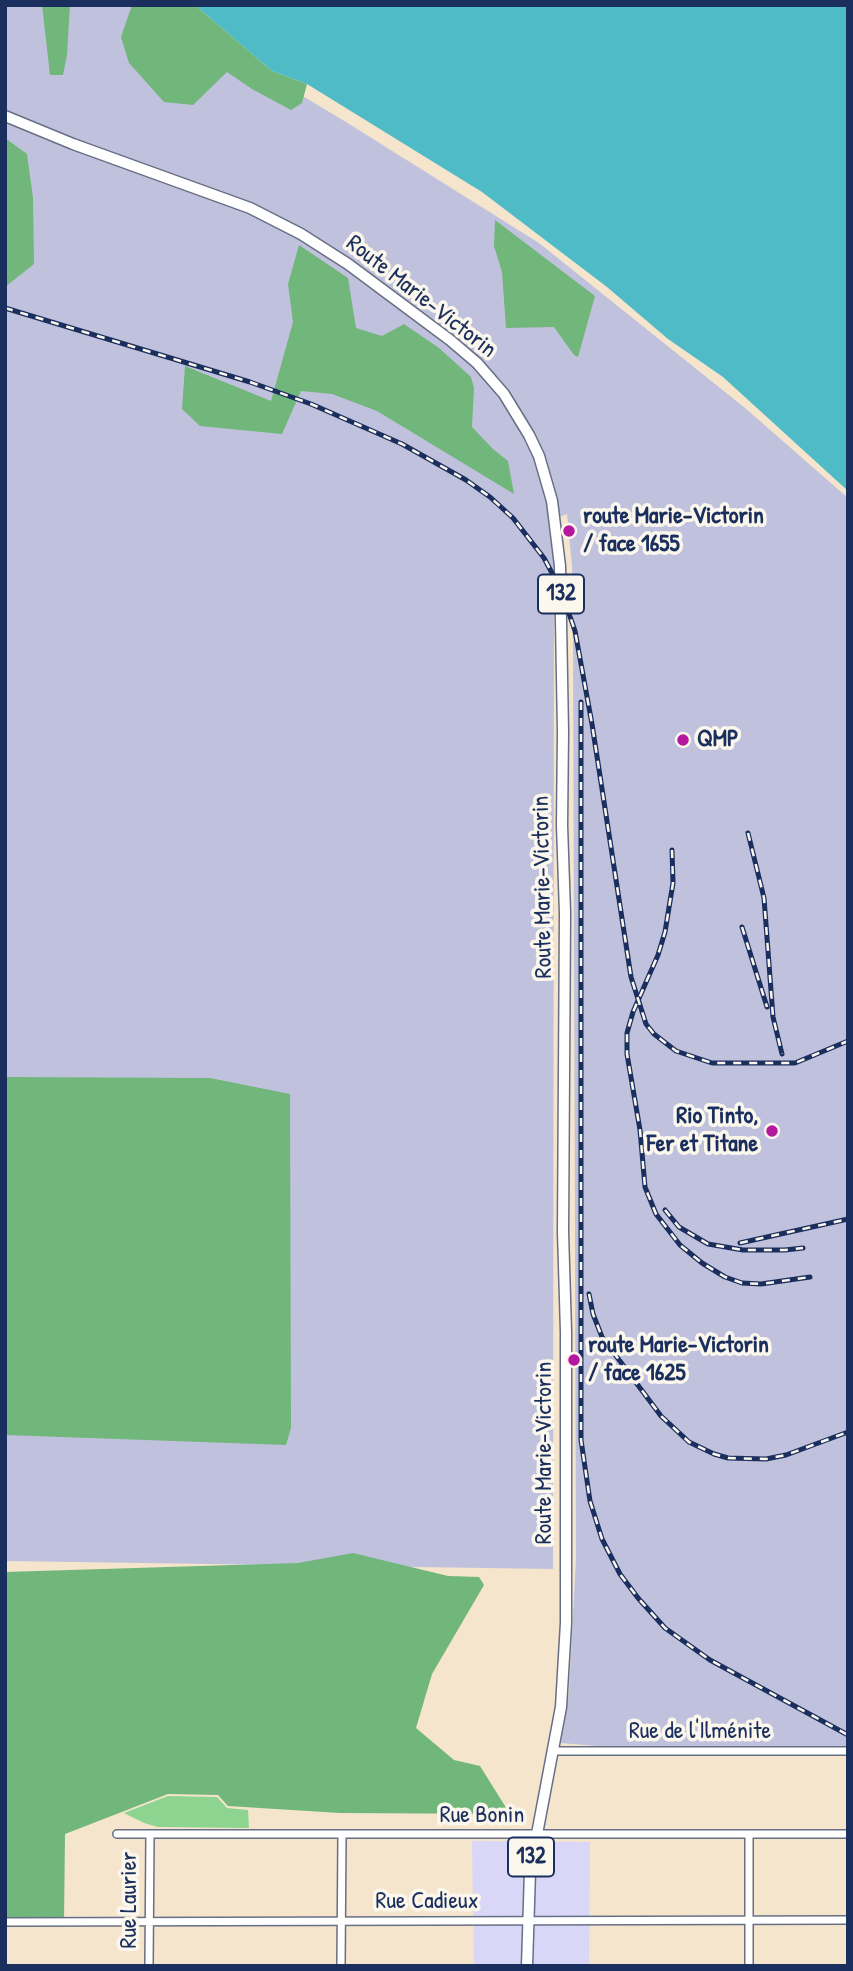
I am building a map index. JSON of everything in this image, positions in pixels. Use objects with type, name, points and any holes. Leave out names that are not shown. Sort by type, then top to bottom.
[{"type":"main road","name":"Route Marie-Victorin","points":[[5,116],[73,144],[250,208],[315,242],[450,340],[477,363],[505,394],[529,435],[539,456],[552,501],[558,544],[564,732],[562,1232],[566,1332],[566,1602],[561,1707],[530,1871],[527,1966]]},
{"type":"street","name":"Rue de l'Ilménite","points":[[553,1751],[848,1751]]},
{"type":"street","name":"Rue Bonin","points":[[117,1834],[848,1834]]},
{"type":"street","name":"Rue Laurier","points":[[149,1966],[150,1834]]},
{"type":"street","points":[[341,1966],[342,1835]]},
{"type":"street","points":[[749,1835],[749,1966]]},
{"type":"street","name":"Rue Cadieux","points":[[5,1922],[848,1920]]},
{"type":"shaded area","points":[[5,5],[150,5],[166,14],[346,122],[539,243],[745,408],[848,498],[848,1751],[621,1748],[560,1743],[569,1691],[576,1558],[573,637],[572,566],[567,514],[548,521],[554,563],[553,1569],[5,1561]]},
{"type":"shaded area","points":[[472,1841],[590,1842],[589,1966],[474,1966]]},
{"type":"green space","points":[[42,5],[70,5],[63,75],[50,75]]},
{"type":"green space","points":[[132,5],[195,5],[272,71],[307,84],[302,103],[291,110],[227,72],[193,105],[164,102],[129,63],[121,37]]},
{"type":"green space","points":[[5,138],[27,154],[33,198],[34,264],[5,287]]},
{"type":"green space","points":[[495,220],[595,296],[578,357],[554,327],[506,328],[502,272],[494,246]]},
{"type":"green space","points":[[299,245],[348,278],[356,328],[382,336],[404,324],[439,348],[471,377],[474,388],[472,427],[508,461],[514,494],[377,411],[332,394],[301,391],[282,434],[200,426],[182,409],[185,366],[271,401],[293,322],[288,284]]},
{"type":"green space","points":[[5,1077],[210,1078],[290,1094],[291,1428],[286,1445],[5,1435]]},
{"type":"green space","points":[[353,1553],[448,1576],[479,1577],[484,1585],[432,1674],[416,1728],[454,1760],[480,1766],[510,1814],[340,1813],[228,1806],[218,1795],[168,1794],[65,1834],[64,1923],[5,1920],[5,1572],[298,1563]]},
{"type":"green space","points":[[168,1796],[217,1797],[227,1808],[248,1810],[249,1828],[158,1827],[124,1813]]},
{"type":"water","points":[[195,5],[848,5],[848,491],[723,377],[668,339],[607,287],[482,192],[307,84],[272,71]]},
{"type":"railway","points":[[5,308],[250,382],[311,404],[402,444],[466,480],[490,497],[513,518],[544,558],[561,590],[575,631],[631,977],[646,1024],[676,1051],[712,1063],[795,1063],[848,1041]]},
{"type":"railway","points":[[581,702],[581,1440],[590,1501],[602,1539],[620,1574],[665,1628],[710,1660],[848,1735]]},
{"type":"railway","points":[[748,833],[764,898],[773,1017],[782,1054]]},
{"type":"railway","points":[[672,850],[673,883],[665,932],[627,1033],[627,1054],[640,1130],[645,1187],[656,1214],[680,1245],[725,1277],[742,1283],[761,1284],[810,1277]]},
{"type":"railway","points":[[742,927],[767,1007]]},
{"type":"railway","points":[[665,1210],[679,1227],[708,1244],[743,1250],[803,1248]]},
{"type":"railway","points":[[740,1243],[848,1219]]},
{"type":"railway","points":[[589,1294],[602,1337],[661,1416],[689,1442],[728,1458],[766,1459],[786,1455],[848,1432]]},
{"type":"place","name":"route Marie-Victorin / face 1655","points":[[569,531]]},
{"type":"place","name":"QMP","points":[[683,740]]},
{"type":"place","name":"Rio Tinto, Fer et Titane","points":[[772,1131]]},
{"type":"place","name":"route Marie-Victorin / face 1625","points":[[574,1360]]}]
